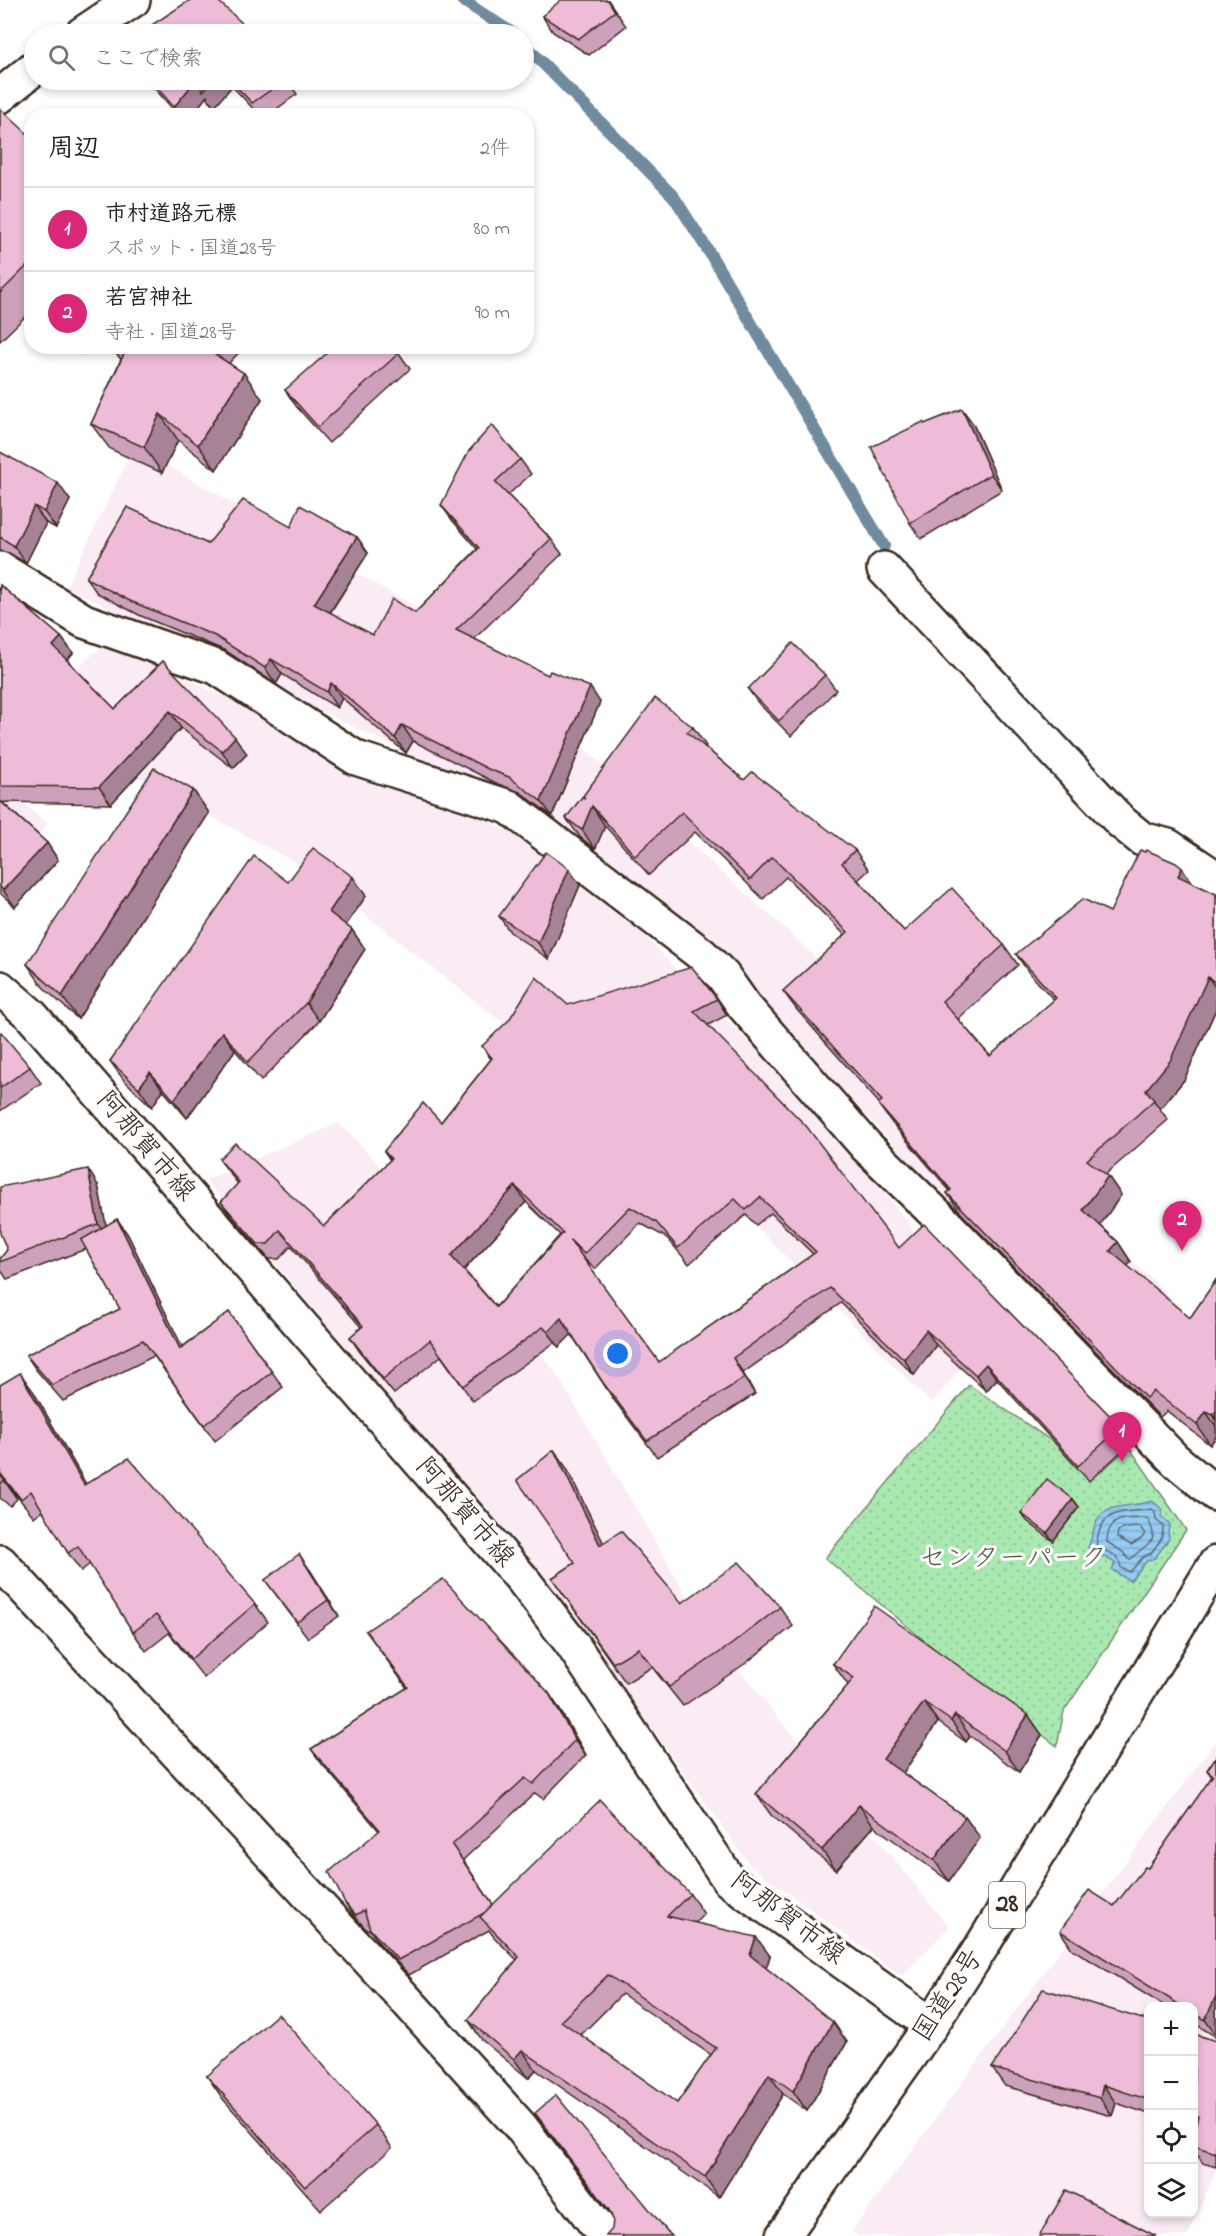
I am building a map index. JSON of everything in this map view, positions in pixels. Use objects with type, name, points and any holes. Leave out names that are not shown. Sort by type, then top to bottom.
[{"type":"main road","points":[[97,24],[132,0]]},
{"type":"main road","points":[[0,96],[24,76]]},
{"type":"main road","points":[[0,569],[84,621],[216,667],[356,758],[509,807],[701,954],[866,1146],[941,1219],[1175,1460],[1216,1494]]},
{"type":"main road","points":[[884,569],[1121,822],[1142,839],[1168,846],[1216,878]]},
{"type":"main road","name":"阿那賀市線","points":[[0,988],[31,1015],[523,1580],[572,1644],[729,1880],[931,2025]]},
{"type":"main road","points":[[0,1562],[407,2001],[513,2119],[605,2236]]},
{"type":"main road","name":"国道28号","points":[[783,2236],[931,2025],[982,1946],[1216,1563]]},
{"type":"shaded area","points":[[134,447],[444,623],[792,935],[1175,1302],[1110,1374],[735,976],[535,815],[66,587]]},
{"type":"shaded area","points":[[108,642],[574,862],[828,1122],[906,1220],[989,1336],[931,1403],[731,1201],[305,868],[23,713]]},
{"type":"shaded area","points":[[0,785],[48,824],[0,876]]},
{"type":"shaded area","points":[[339,1123],[396,1183],[556,1373],[708,1632],[949,1927],[902,1976],[750,1865],[541,1574],[334,1334],[206,1180]]},
{"type":"shaded area","points":[[1216,1741],[1216,2170],[1198,2212],[1198,2002],[1144,2002],[1144,2218],[1196,2218],[1188,2236],[859,2236],[852,2231]]},
{"type":"green space","name":"センターパーク","points":[[969,1385],[1099,1473],[1129,1447],[1186,1530],[1064,1711],[1057,1746],[990,1695],[825,1558]]},
{"type":"water","points":[[1152,1501],[1163,1510],[1161,1516],[1170,1524],[1169,1539],[1155,1558],[1147,1561],[1130,1581],[1112,1570],[1115,1563],[1103,1556],[1094,1555],[1088,1548],[1096,1524],[1107,1510]]},
{"type":"building","points":[[190,0],[217,0],[243,24],[153,24]]},
{"type":"building","points":[[561,0],[608,0],[615,11],[578,39],[542,16]]},
{"type":"building","points":[[159,90],[188,90],[174,107]]},
{"type":"building","points":[[240,90],[271,90],[252,103]]},
{"type":"building","points":[[0,110],[24,131],[24,269],[0,293]]},
{"type":"building","points":[[124,354],[214,354],[244,373],[198,445],[160,414],[144,447],[91,424]]},
{"type":"building","points":[[326,354],[398,354],[318,427],[285,390]]},
{"type":"building","points":[[962,409],[991,474],[910,523],[871,447],[923,422],[924,424]]},
{"type":"building","points":[[492,425],[520,459],[495,482],[551,539],[456,630],[548,675],[550,671],[590,687],[541,801],[509,777],[488,769],[402,725],[395,738],[331,683],[327,692],[271,659],[265,668],[215,636],[130,601],[86,578],[127,507],[208,544],[243,500],[291,527],[300,505],[357,537],[314,604],[373,635],[392,599],[415,613],[479,548],[441,505],[469,451]]},
{"type":"building","points":[[0,452],[58,483],[44,512],[34,506],[14,546],[0,537]]},
{"type":"building","points":[[0,585],[61,637],[53,646],[115,709],[163,661],[235,737],[222,751],[170,711],[99,787],[0,786]]},
{"type":"building","points":[[793,643],[825,675],[779,721],[748,689]]},
{"type":"building","points":[[655,698],[693,727],[687,732],[744,780],[752,772],[855,850],[842,863],[904,931],[952,888],[1004,945],[942,1001],[990,1056],[1056,998],[1016,954],[1083,899],[1110,912],[1140,850],[1145,852],[1146,850],[1176,863],[1182,868],[1178,876],[1216,894],[1216,983],[1208,977],[1170,1061],[1146,1090],[1154,1100],[1087,1160],[1108,1176],[1083,1210],[1118,1242],[1110,1251],[1190,1318],[1216,1280],[1216,1411],[1213,1415],[1206,1412],[1197,1425],[1153,1391],[1146,1398],[947,1193],[951,1190],[878,1104],[882,1101],[783,991],[848,932],[772,857],[750,880],[682,812],[635,856],[592,806],[582,830],[566,818],[582,797],[585,798],[583,796]]},
{"type":"building","points":[[154,768],[193,790],[62,996],[27,964]]},
{"type":"building","points":[[0,801],[47,843],[3,890],[0,887]]},
{"type":"building","points":[[313,848],[353,877],[329,912],[352,930],[306,1003],[248,1062],[222,1032],[174,1100],[150,1072],[139,1088],[110,1061],[254,856],[288,882]]},
{"type":"building","points":[[546,852],[569,869],[538,943],[499,916]]},
{"type":"building","points":[[692,967],[717,999],[694,1011],[807,1127],[899,1248],[924,1224],[1121,1427],[1078,1466],[986,1364],[976,1375],[926,1330],[904,1359],[830,1288],[733,1358],[744,1378],[647,1441],[604,1384],[561,1318],[548,1332],[543,1327],[463,1386],[430,1340],[383,1379],[350,1337],[363,1326],[280,1230],[268,1244],[258,1244],[221,1202],[239,1182],[219,1159],[235,1143],[324,1226],[391,1159],[384,1151],[423,1103],[441,1122],[492,1058],[482,1046],[509,1020],[536,977],[568,1005]],"holes":[[[515,1186],[563,1233],[496,1307],[451,1256]],[[760,1197],[816,1252],[659,1362],[570,1240],[584,1254],[630,1207],[656,1222],[678,1248],[735,1199],[746,1210]]]},
{"type":"building","points":[[0,1033],[30,1067],[0,1088]]},
{"type":"building","points":[[88,1169],[98,1224],[0,1262],[7,1250],[0,1233],[0,1187]]},
{"type":"building","points":[[117,1219],[180,1349],[229,1312],[272,1372],[204,1425],[143,1340],[52,1385],[26,1355],[120,1309],[81,1240]]},
{"type":"building","points":[[20,1373],[84,1485],[129,1458],[255,1604],[191,1659],[156,1615],[133,1632],[78,1546],[68,1553],[31,1491],[21,1499],[0,1473],[0,1385]]},
{"type":"building","points":[[554,1450],[600,1545],[621,1531],[682,1603],[739,1562],[780,1607],[732,1644],[669,1687],[638,1648],[613,1663],[552,1578],[575,1563],[517,1480]]},
{"type":"building","points":[[1047,1479],[1073,1499],[1047,1533],[1021,1513]]},
{"type":"building","points":[[299,1554],[328,1600],[297,1622],[265,1580]]},
{"type":"building","points":[[443,1579],[548,1692],[575,1740],[533,1784],[525,1778],[452,1845],[493,1905],[486,1912],[398,1960],[370,1929],[364,1910],[356,1915],[345,1903],[329,1872],[380,1830],[311,1749],[408,1687],[366,1631]]},
{"type":"building","points":[[874,1606],[1028,1715],[1005,1751],[955,1715],[951,1721],[924,1702],[883,1759],[965,1817],[934,1860],[859,1805],[822,1850],[756,1794],[854,1678],[833,1664]]},
{"type":"building","points":[[1216,1757],[1216,1996],[1205,2020],[1198,2016],[1198,2002],[1175,2002],[1060,1931],[1089,1890],[1114,1906],[1145,1867],[1148,1868],[1213,1775],[1207,1770]]},
{"type":"building","points":[[600,1800],[690,1894],[667,1916],[756,1937],[750,1955],[833,2022],[793,2091],[769,2074],[705,2177],[522,2050],[514,2059],[468,2020],[519,1957],[480,1917]],"holes":[[[608,1975],[716,2048],[677,2103],[561,2021]]]},
{"type":"building","points":[[1043,1989],[1144,2019],[1144,2098],[1103,2085],[1100,2098],[992,2068]]},
{"type":"building","points":[[278,2014],[376,2125],[305,2187],[207,2076]]},
{"type":"building","points":[[1198,2035],[1216,2041],[1216,2153],[1198,2147]]},
{"type":"building","points":[[556,2095],[672,2236],[606,2236],[612,2229],[613,2219],[609,2210],[535,2113]]},
{"type":"building","points":[[1066,2190],[1156,2236],[1039,2236]]},
{"type":"waterway","points":[[462,0],[499,24]]},
{"type":"waterway","points":[[534,54],[674,197],[884,546]]},
{"type":"place","name":"若宮神社","points":[[1182,1251]]},
{"type":"place","name":"市村道路元標","points":[[1122,1462]]}]
